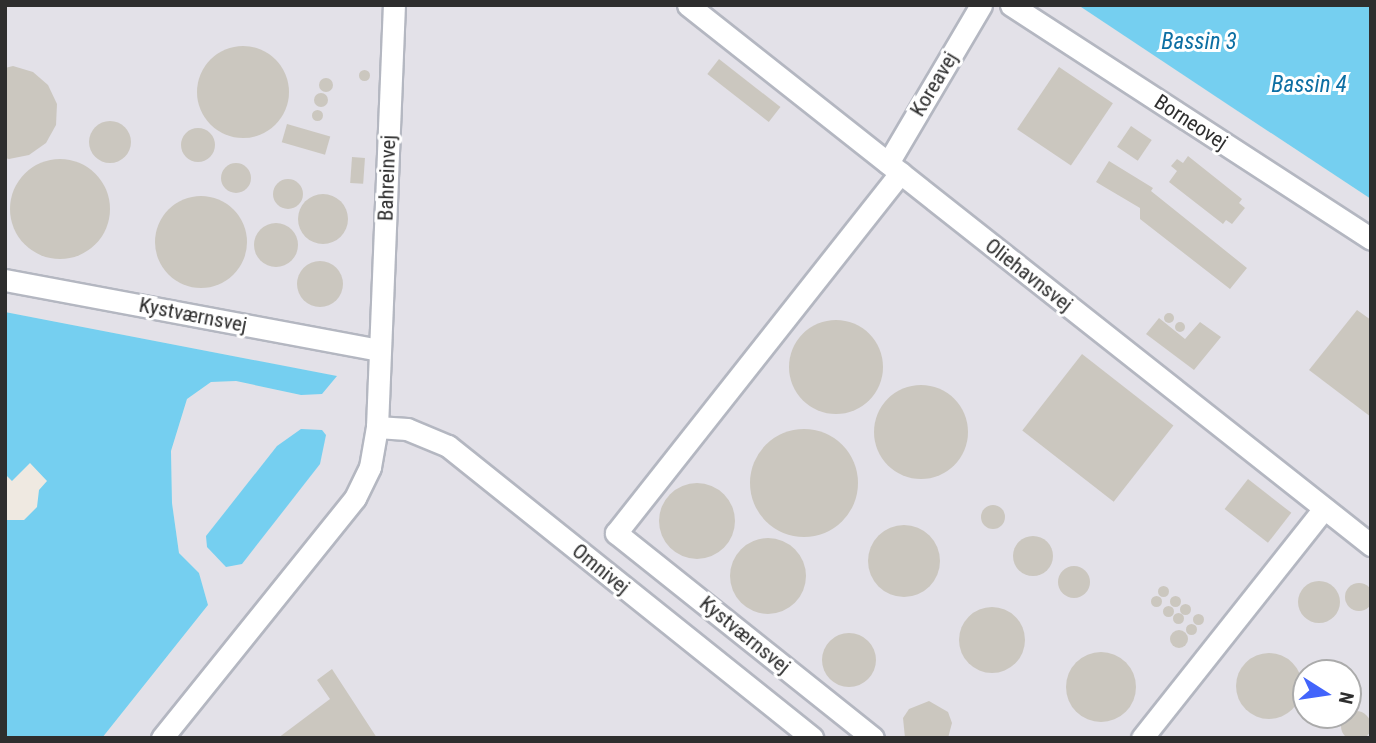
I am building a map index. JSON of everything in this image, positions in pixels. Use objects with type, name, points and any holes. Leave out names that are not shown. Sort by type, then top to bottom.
[{"type":"street","name":"Bahreinvej","points":[[380,350],[394,5]]},
{"type":"street","name":"Oliehavnsvej","points":[[688,5],[1371,545]]},
{"type":"street","name":"Koreavej","points":[[617,533],[894,168],[981,5]]},
{"type":"street","name":"Borneovej","points":[[1011,5],[1371,239]]},
{"type":"street","name":"Kystværnsvej","points":[[5,280],[380,350]]},
{"type":"street","points":[[162,738],[355,498],[370,467],[377,427],[380,350]]},
{"type":"street","name":"Omnivej","points":[[377,427],[407,429],[448,446],[813,738]]},
{"type":"street","points":[[1142,738],[1324,508]]},
{"type":"street","name":"Kystværnsvej","points":[[617,533],[873,738]]},
{"type":"shaded area","points":[[5,5],[1078,5],[1371,199],[1371,738],[102,738],[208,605],[199,573],[179,553],[172,503],[171,451],[187,399],[211,382],[236,381],[301,395],[336,376],[5,312]]},
{"type":"water","name":"Bassin 4","points":[[1078,5],[1371,5],[1371,199],[1227,104]]},
{"type":"water","points":[[5,312],[337,376],[322,394],[301,395],[236,381],[211,382],[187,399],[171,451],[172,503],[179,553],[199,573],[208,605],[102,738],[5,738],[5,520],[24,520],[37,507],[39,490],[47,481],[30,463],[12,481],[5,474]]},
{"type":"water","points":[[301,429],[322,430],[326,435],[320,464],[242,564],[226,567],[207,547],[206,536],[277,446]]},
{"type":"building","points":[[243,46],[260,50],[275,60],[285,75],[289,92],[285,109],[275,124],[260,134],[243,138],[226,134],[211,124],[201,109],[197,92],[201,75],[211,60],[226,50]]},
{"type":"building","points":[[719,59],[780,107],[769,122],[707,74]]},
{"type":"building","points":[[13,66],[33,72],[48,85],[57,104],[56,125],[46,143],[29,155],[9,159],[5,158],[5,68]]},
{"type":"building","points":[[1059,67],[1113,103],[1071,166],[1017,129]]},
{"type":"building","points":[[364,70],[368,71],[368,79],[364,80],[360,79],[359,75],[360,71]]},
{"type":"building","points":[[326,78],[331,80],[331,90],[326,92],[321,90],[319,85],[321,80]]},
{"type":"building","points":[[321,93],[326,95],[326,105],[321,107],[316,105],[314,100],[316,95]]},
{"type":"building","points":[[317,110],[321,111],[321,119],[317,120],[313,119],[312,115],[313,111]]},
{"type":"building","points":[[110,121],[125,127],[131,142],[125,157],[110,163],[95,157],[89,142],[95,127]]},
{"type":"building","points":[[287,124],[330,136],[325,155],[282,142]]},
{"type":"building","points":[[1131,126],[1152,140],[1138,161],[1117,147]]},
{"type":"building","points":[[198,128],[210,133],[215,145],[210,157],[198,162],[186,157],[181,145],[186,133]]},
{"type":"building","points":[[1188,156],[1242,199],[1239,203],[1245,208],[1232,224],[1226,220],[1223,224],[1169,182],[1177,171],[1171,166],[1177,159],[1183,163]]},
{"type":"building","points":[[352,157],[365,158],[363,184],[350,183]]},
{"type":"building","points":[[60,159],[79,163],[96,173],[106,190],[110,209],[106,228],[96,245],[79,255],[60,259],[41,255],[24,245],[14,228],[10,209],[14,190],[24,173],[41,163]]},
{"type":"building","points":[[1109,161],[1153,188],[1151,191],[1247,268],[1230,289],[1140,219],[1140,208],[1096,182]]},
{"type":"building","points":[[236,163],[247,167],[251,178],[247,189],[236,193],[225,189],[221,178],[225,167]]},
{"type":"building","points":[[288,179],[299,183],[303,194],[299,205],[288,209],[277,205],[273,194],[277,183]]},
{"type":"building","points":[[323,194],[340,202],[348,219],[340,236],[323,244],[306,236],[298,219],[306,202]]},
{"type":"building","points":[[201,196],[218,200],[233,210],[243,225],[247,242],[243,259],[233,274],[218,284],[201,288],[184,284],[169,274],[159,259],[155,242],[159,225],[169,210],[184,200]]},
{"type":"building","points":[[276,223],[291,230],[298,245],[291,260],[276,267],[261,260],[254,245],[261,230]]},
{"type":"building","points":[[320,261],[337,267],[343,284],[337,301],[320,307],[303,301],[297,284],[303,267]]},
{"type":"building","points":[[1357,310],[1371,320],[1371,417],[1309,370]]},
{"type":"building","points":[[1169,313],[1173,314],[1173,322],[1169,323],[1165,322],[1164,318],[1165,314]]},
{"type":"building","points":[[1159,318],[1185,339],[1200,322],[1221,337],[1194,370],[1146,334]]},
{"type":"building","points":[[836,320],[854,324],[869,334],[879,349],[883,367],[879,385],[869,400],[854,410],[836,414],[818,410],[803,400],[793,385],[789,367],[793,349],[803,334],[818,324]]},
{"type":"building","points":[[1180,322],[1184,323],[1184,331],[1180,332],[1176,331],[1175,327],[1176,323]]},
{"type":"building","points":[[1082,354],[1173,425],[1114,502],[1022,430]]},
{"type":"building","points":[[921,385],[939,389],[954,399],[964,414],[968,432],[964,450],[954,465],[939,475],[921,479],[903,475],[888,465],[878,450],[874,432],[878,414],[888,399],[903,389]]},
{"type":"building","points":[[804,429],[825,433],[842,445],[854,462],[858,483],[854,504],[842,521],[825,533],[804,537],[783,533],[766,521],[754,504],[750,483],[754,462],[766,445],[783,433]]},
{"type":"building","points":[[1248,479],[1291,513],[1268,543],[1225,509]]},
{"type":"building","points":[[697,483],[711,486],[724,494],[732,507],[735,521],[732,535],[724,548],[711,556],[697,559],[683,556],[670,548],[662,535],[659,521],[662,507],[670,494],[683,486]]},
{"type":"building","points":[[993,505],[1002,508],[1005,517],[1002,526],[993,529],[984,526],[981,517],[984,508]]},
{"type":"building","points":[[904,525],[924,531],[934,541],[940,561],[934,581],[924,591],[904,597],[884,591],[874,581],[868,561],[874,541],[884,531]]},
{"type":"building","points":[[1033,536],[1047,542],[1053,556],[1047,570],[1033,576],[1019,570],[1013,556],[1019,542]]},
{"type":"building","points":[[768,538],[782,541],[795,549],[803,562],[806,576],[803,590],[795,603],[782,611],[768,614],[754,611],[741,603],[733,590],[730,576],[733,562],[741,549],[754,541]]},
{"type":"building","points":[[1074,566],[1085,571],[1090,582],[1085,593],[1074,598],[1063,593],[1058,582],[1063,571]]},
{"type":"building","points":[[1319,581],[1334,587],[1340,602],[1334,617],[1319,623],[1304,617],[1298,602],[1304,587]]},
{"type":"building","points":[[1359,583],[1369,587],[1373,597],[1369,607],[1359,611],[1349,607],[1345,597],[1349,587]]},
{"type":"building","points":[[1163,586],[1167,587],[1167,595],[1163,596],[1159,595],[1158,591],[1159,587]]},
{"type":"building","points":[[1156,596],[1160,597],[1160,605],[1156,606],[1152,605],[1151,601],[1152,597]]},
{"type":"building","points":[[1175,596],[1179,597],[1179,605],[1175,606],[1171,605],[1170,601],[1171,597]]},
{"type":"building","points":[[1185,604],[1189,605],[1189,613],[1185,614],[1181,613],[1180,609],[1181,605]]},
{"type":"building","points":[[1168,606],[1172,607],[1172,615],[1168,616],[1164,615],[1163,611],[1164,607]]},
{"type":"building","points":[[992,607],[1015,617],[1025,640],[1015,663],[992,673],[969,663],[959,640],[969,617]]},
{"type":"building","points":[[1178,613],[1182,614],[1182,622],[1178,623],[1174,622],[1173,618],[1174,614]]},
{"type":"building","points":[[1198,614],[1202,615],[1202,623],[1198,624],[1194,623],[1193,619],[1194,615]]},
{"type":"building","points":[[1191,624],[1195,625],[1195,633],[1191,634],[1187,633],[1186,629],[1187,625]]},
{"type":"building","points":[[1179,630],[1185,633],[1188,639],[1185,645],[1179,648],[1173,645],[1170,639],[1173,633]]},
{"type":"building","points":[[849,633],[868,641],[876,660],[868,679],[849,687],[830,679],[822,660],[830,641]]},
{"type":"building","points":[[1108,652],[1121,658],[1130,667],[1134,673],[1134,701],[1126,712],[1115,720],[1094,722],[1076,712],[1068,701],[1066,680],[1076,662],[1087,654]]},
{"type":"building","points":[[1263,654],[1275,654],[1292,663],[1292,709],[1282,716],[1269,719],[1251,713],[1242,704],[1237,692],[1237,680],[1242,668],[1251,659]]},
{"type":"building","points":[[332,669],[377,738],[278,738],[330,699],[317,680]]},
{"type":"building","points":[[929,701],[948,712],[952,723],[948,738],[905,738],[903,718],[909,709]]},
{"type":"building","points":[[1362,713],[1369,720],[1369,732],[1362,739],[1350,739],[1343,732],[1342,729],[1362,729]]},
{"type":"water label","name":"Bassin 3","points":[[1199,42]]}]
